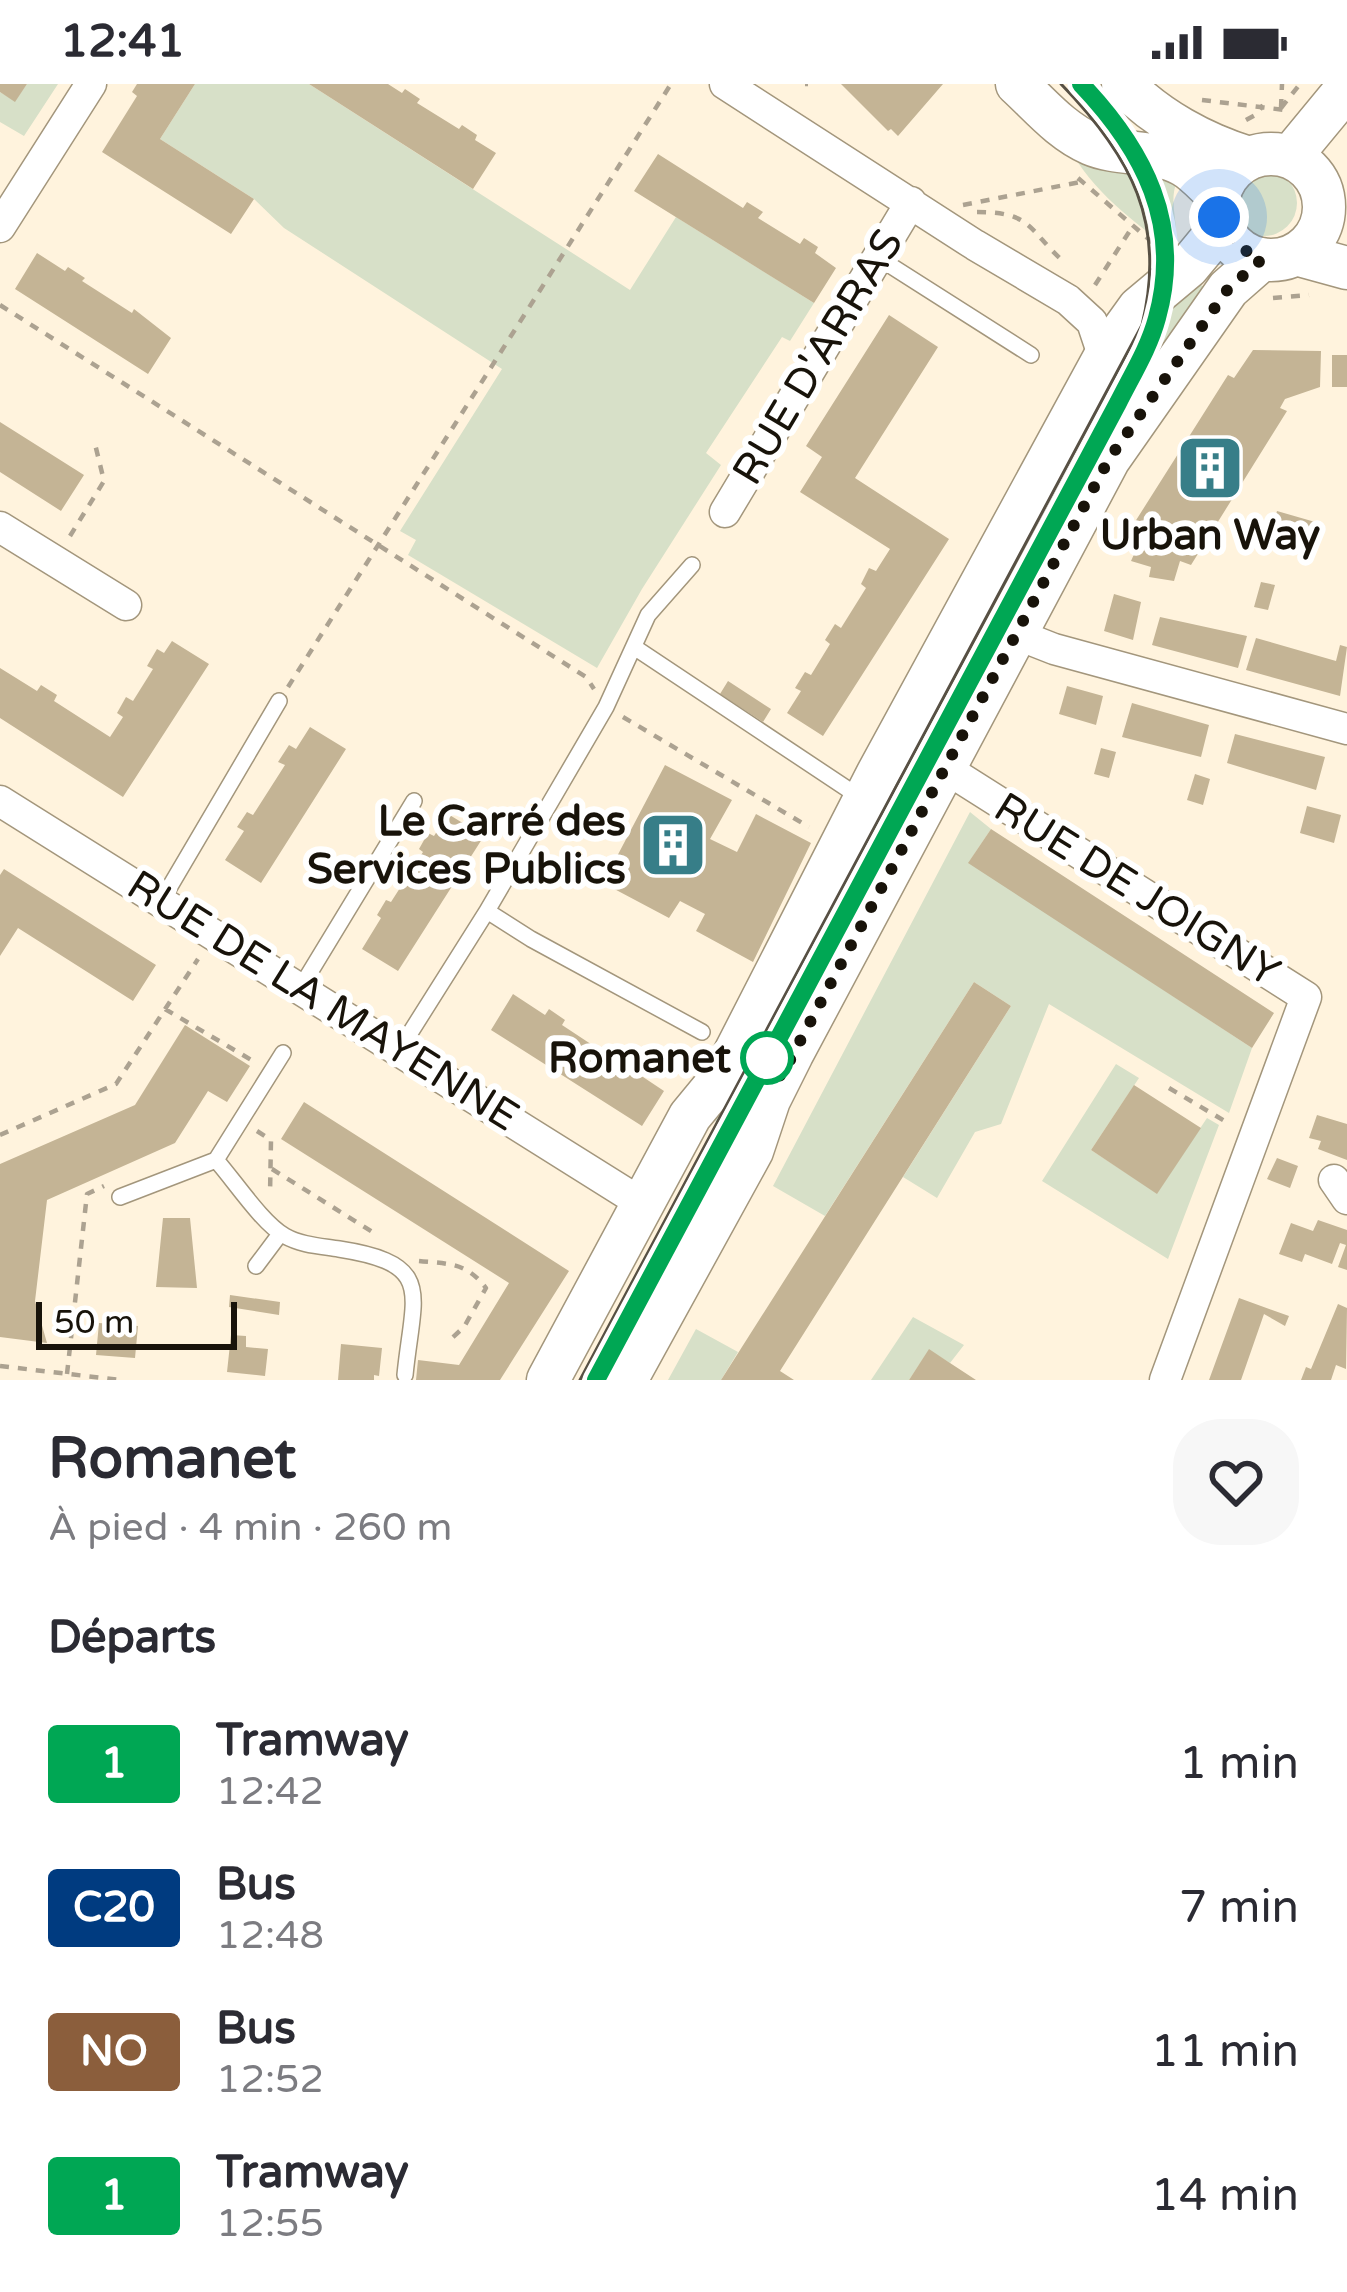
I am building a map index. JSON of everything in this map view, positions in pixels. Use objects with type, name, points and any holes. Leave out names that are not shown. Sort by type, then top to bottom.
[{"type":"main road","points":[[1017,84],[1081,139],[1188,168],[1242,251],[1347,268]]},
{"type":"main road","points":[[1123,84],[1163,117],[1306,189]]},
{"type":"main road","points":[[626,1380],[752,1151],[769,1100],[945,767],[1132,424],[1228,289],[1314,239],[1306,189],[1347,88]]},
{"type":"main road","points":[[1306,189],[1347,132]]},
{"type":"main road","points":[[548,1380],[690,1116],[723,1076],[864,800],[1104,358],[1144,303],[1188,267],[1220,211],[1233,169],[1306,189]]},
{"type":"street","points":[[0,227],[91,84]]},
{"type":"street","points":[[725,84],[911,202],[1086,297],[1104,358]]},
{"type":"street","name":"RUE D'ARRAS","points":[[725,512],[911,202]]},
{"type":"street","points":[[0,527],[126,605]]},
{"type":"street","points":[[1016,634],[1054,650],[1347,729]]},
{"type":"street","name":"RUE DE JOIGNY","points":[[945,767],[1306,997],[1254,1138]]},
{"type":"street","name":"RUE DE LA MAYENNE","points":[[0,801],[643,1204]]},
{"type":"street","points":[[1165,1380],[1254,1138]]},
{"type":"lane","points":[[877,257],[1031,355]]},
{"type":"lane","points":[[400,1049],[488,910],[606,707],[648,615],[692,565]]},
{"type":"lane","points":[[634,647],[864,800]]},
{"type":"lane","points":[[162,900],[279,701]]},
{"type":"lane","points":[[301,987],[414,801]]},
{"type":"lane","points":[[488,910],[531,939],[702,1032]]},
{"type":"lane","points":[[120,1197],[216,1160],[284,1054]]},
{"type":"lane","points":[[216,1160],[280,1234],[304,1244],[377,1255],[404,1268],[412,1279],[405,1375]]},
{"type":"lane","points":[[256,1266],[280,1234]]},
{"type":"path","points":[[279,701],[671,84]]},
{"type":"path","points":[[1282,84],[1281,108],[1300,84]]},
{"type":"path","points":[[1071,267],[1022,218],[958,208],[970,200],[1080,182]]},
{"type":"path","points":[[1086,297],[1132,227]]},
{"type":"path","points":[[1083,276],[1086,297]]},
{"type":"path","points":[[1086,297],[1144,303]]},
{"type":"path","points":[[0,305],[586,677],[606,707],[822,834]]},
{"type":"path","points":[[55,561],[104,482],[95,443]]},
{"type":"path","points":[[0,1135],[116,1084],[202,952],[223,940]]},
{"type":"path","points":[[165,1009],[256,1063]]},
{"type":"path","points":[[1169,1088],[1254,1138]]},
{"type":"path","points":[[241,1121],[271,1140],[273,1192],[258,1208]]},
{"type":"path","points":[[0,1366],[120,1380]]},
{"type":"green space","points":[[27,84],[58,84],[24,136],[0,122],[0,92],[15,101]]},
{"type":"green space","points":[[195,84],[309,84],[630,290],[676,217],[814,303],[790,341],[782,337],[706,453],[721,465],[597,668],[408,555],[416,540],[400,531],[502,369],[284,228],[254,199],[160,139]]},
{"type":"green space","points":[[1069,147],[1177,181],[1173,252],[1102,192]]},
{"type":"green space","points":[[1264,170],[1287,180],[1297,203],[1287,226],[1264,236],[1241,226],[1231,203],[1241,180]]},
{"type":"green space","points":[[1187,277],[1213,292],[1043,570],[1012,553],[1133,323]]},
{"type":"green space","points":[[1004,565],[1035,580],[924,793],[893,777]]},
{"type":"green space","points":[[886,787],[917,804],[748,1138],[703,1115]]},
{"type":"green space","points":[[970,812],[991,829],[969,862],[1252,1048],[1229,1113],[1049,1004],[1001,1124],[975,1132],[937,1198],[903,1177],[1011,1006],[974,982],[825,1216],[773,1186]]},
{"type":"green space","points":[[1116,1064],[1139,1078],[1091,1150],[1157,1193],[1207,1118],[1219,1125],[1168,1259],[1042,1181]]},
{"type":"green space","points":[[913,1317],[964,1345],[950,1363],[929,1350],[909,1380],[871,1380]]},
{"type":"green space","points":[[696,1329],[738,1352],[721,1380],[668,1380]]},
{"type":"building","points":[[0,84],[27,84],[15,102],[0,92]]},
{"type":"building","points":[[137,84],[195,84],[160,139],[254,199],[231,234],[102,152],[137,96],[132,92]]},
{"type":"building","points":[[309,84],[388,84],[402,93],[405,89],[420,99],[417,103],[459,129],[462,125],[496,153],[473,189]]},
{"type":"building","points":[[841,84],[943,84],[898,136]]},
{"type":"building","points":[[658,154],[743,208],[747,202],[763,212],[758,218],[800,244],[804,238],[818,247],[815,253],[836,268],[814,303],[634,191]]},
{"type":"building","points":[[37,253],[65,271],[68,267],[171,338],[148,374],[15,289]]},
{"type":"building","points":[[889,315],[938,347],[855,478],[949,539],[823,736],[787,713],[801,691],[795,688],[805,672],[811,675],[830,644],[825,640],[835,624],[841,628],[866,588],[861,584],[869,568],[876,571],[890,549],[800,492],[822,457],[806,446]]},
{"type":"building","name":"Urban Way","points":[[1253,350],[1321,351],[1320,387],[1285,399],[1280,408],[1287,411],[1191,565],[1180,561],[1174,581],[1149,577],[1151,567],[1131,561],[1144,532],[1133,525],[1228,375],[1234,378]]},
{"type":"building","points":[[1332,355],[1347,355],[1347,387],[1332,387]]},
{"type":"building","points":[[0,422],[84,475],[61,511],[0,472]]},
{"type":"building","points":[[1277,511],[1322,524],[1313,556],[1267,543]]},
{"type":"building","points":[[1261,582],[1275,585],[1268,610],[1254,607]]},
{"type":"building","points":[[1114,594],[1141,602],[1133,640],[1104,631]]},
{"type":"building","points":[[1160,617],[1247,636],[1238,668],[1152,645]]},
{"type":"building","points":[[1256,638],[1336,661],[1340,645],[1347,647],[1340,696],[1246,670]]},
{"type":"building","points":[[172,641],[209,664],[123,797],[0,718],[0,668],[37,691],[41,685],[57,695],[54,701],[110,737],[123,717],[117,713],[126,697],[133,701],[153,669],[147,666],[157,649],[164,653]]},
{"type":"building","points":[[728,681],[771,709],[763,722],[720,694]]},
{"type":"building","points":[[1067,686],[1103,696],[1096,725],[1059,714]]},
{"type":"building","points":[[1132,703],[1209,725],[1201,757],[1122,737]]},
{"type":"building","points":[[310,727],[346,749],[261,883],[225,860],[244,831],[237,827],[247,812],[253,815],[285,765],[278,762],[289,745],[296,749]]},
{"type":"building","points":[[1235,734],[1325,757],[1316,790],[1227,763]]},
{"type":"building","points":[[1101,748],[1116,752],[1109,778],[1094,774]]},
{"type":"building","points":[[665,765],[732,800],[710,839],[737,852],[756,814],[811,843],[753,962],[696,931],[705,914],[680,901],[669,918],[603,883]]},
{"type":"building","points":[[1195,774],[1210,779],[1203,805],[1187,800]]},
{"type":"building","points":[[1307,806],[1341,815],[1334,843],[1300,833]]},
{"type":"building","points":[[448,814],[484,836],[398,971],[362,949],[386,900],[391,902],[423,852],[419,849],[428,833],[434,836]]},
{"type":"building","points":[[991,829],[1274,1013],[1252,1048],[968,863]]},
{"type":"building","points":[[4,869],[156,965],[133,1001],[18,928],[0,956],[0,875]]},
{"type":"building","points":[[974,982],[1011,1006],[780,1371],[794,1380],[721,1380]]},
{"type":"building","points":[[513,994],[545,1015],[549,1009],[565,1020],[562,1025],[618,1062],[622,1056],[637,1066],[634,1071],[664,1091],[642,1126],[491,1030]]},
{"type":"building","points":[[185,1025],[250,1066],[227,1102],[208,1091],[175,1143],[47,1200],[35,1301],[47,1343],[0,1337],[0,1164],[135,1105]]},
{"type":"building","points":[[1134,1085],[1201,1128],[1157,1194],[1091,1150]]},
{"type":"building","points":[[304,1102],[569,1271],[500,1380],[416,1380],[418,1360],[459,1365],[509,1283],[281,1139]]},
{"type":"building","points":[[1317,1115],[1347,1124],[1347,1160],[1318,1149],[1321,1141],[1309,1138]]},
{"type":"building","points":[[1277,1158],[1298,1166],[1290,1188],[1267,1179]]},
{"type":"building","points":[[163,1218],[190,1218],[197,1288],[156,1287]]},
{"type":"building","points":[[1318,1220],[1347,1230],[1347,1270],[1338,1267],[1346,1245],[1340,1243],[1332,1264],[1305,1254],[1302,1262],[1279,1254],[1291,1223],[1313,1231]]},
{"type":"building","points":[[230,1295],[280,1302],[279,1315],[229,1307]]},
{"type":"building","points":[[1239,1298],[1289,1316],[1285,1326],[1264,1314],[1241,1380],[1209,1380]]},
{"type":"building","points":[[1338,1304],[1347,1308],[1346,1369],[1336,1365],[1331,1380],[1301,1380],[1306,1367],[1311,1369]]},
{"type":"building","points":[[99,1323],[138,1326],[135,1358],[96,1355]]},
{"type":"building","points":[[231,1335],[246,1336],[246,1347],[268,1349],[265,1376],[227,1372]]},
{"type":"building","points":[[341,1344],[382,1348],[379,1376],[338,1380]]},
{"type":"building","points":[[929,1349],[950,1363],[976,1380],[909,1380]]},
{"type":"tram line","points":[[580,1380],[1142,325],[1150,254],[1137,193],[1107,138],[1061,84]]},
{"type":"tram line","name":"1","points":[[596,1380],[1154,329],[1163,285],[1160,213],[1138,154],[1081,84]]},
{"type":"place","name":"Urban Way","points":[[1210,468]]},
{"type":"place","name":"Le Carré des Services Publics","points":[[673,845]]},
{"type":"place","name":"Romanet","points":[[767,1058]]},
{"type":"route","points":[[767,1058],[781,1077],[1109,459],[1228,289],[1262,259],[1233,244],[1219,217]]}]
